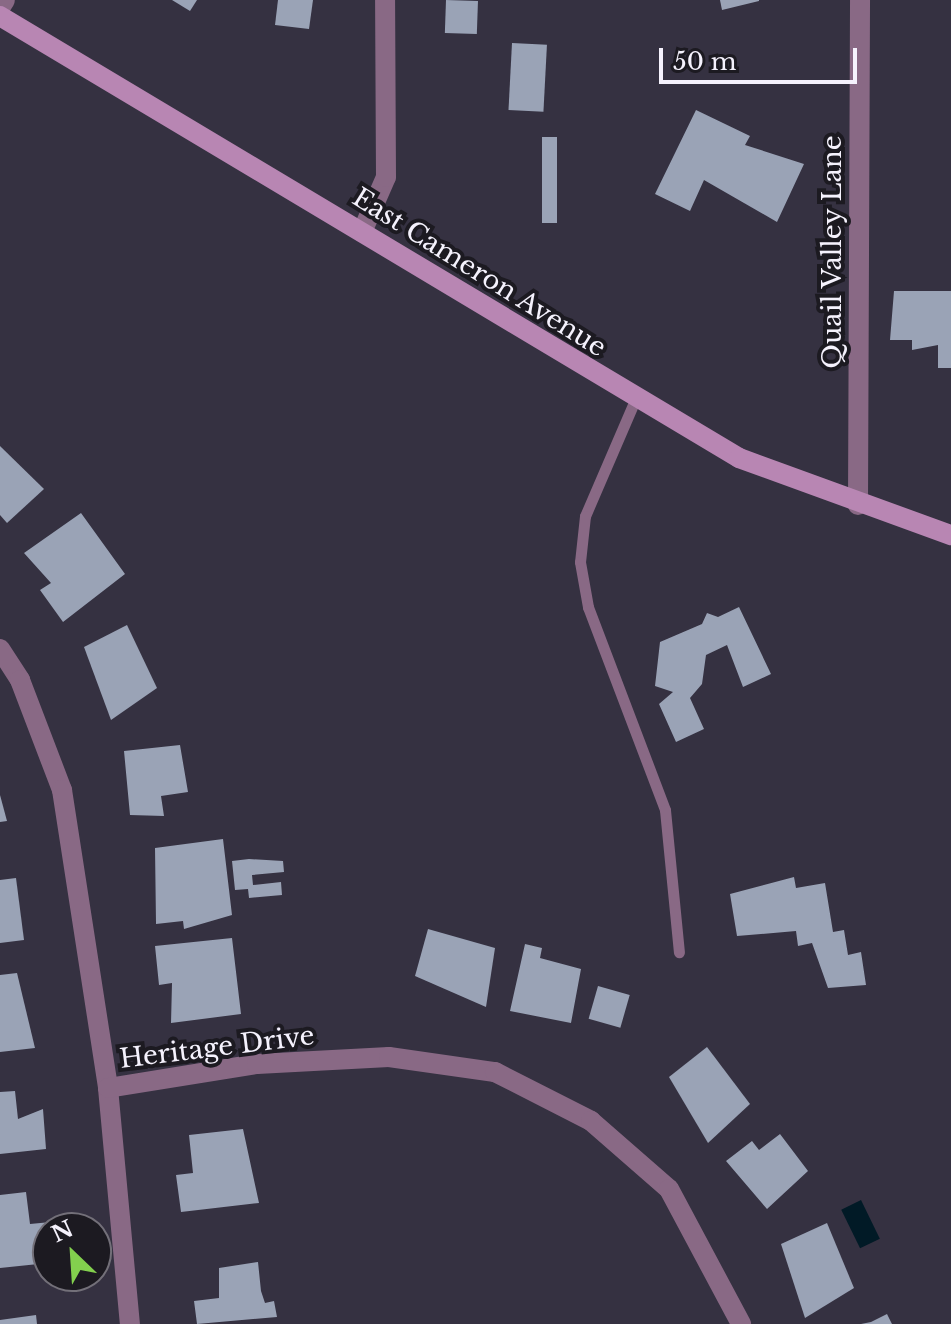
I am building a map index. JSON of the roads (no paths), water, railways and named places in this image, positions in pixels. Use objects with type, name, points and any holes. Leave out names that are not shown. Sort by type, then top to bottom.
[{"type":"main road","name":"East Cameron Avenue","points":[[0,16],[362,232],[635,400],[739,458],[858,505],[951,535]]},
{"type":"street","points":[[0,8],[5,0]]},
{"type":"street","points":[[362,232],[386,177],[385,0]]},
{"type":"street","name":"Quail Valley Lane","points":[[858,505],[860,0]]},
{"type":"street","points":[[0,649],[20,680],[62,790],[108,1088],[130,1324]]},
{"type":"street","name":"Heritage Drive","points":[[108,1088],[257,1064],[389,1057],[495,1072],[591,1121],[669,1189],[741,1324]]},
{"type":"lane","points":[[635,400],[585,516],[580,562],[588,607],[665,810],[679,952]]},
{"type":"water","points":[[861,1200],[880,1239],[860,1248],[841,1210]]}]
